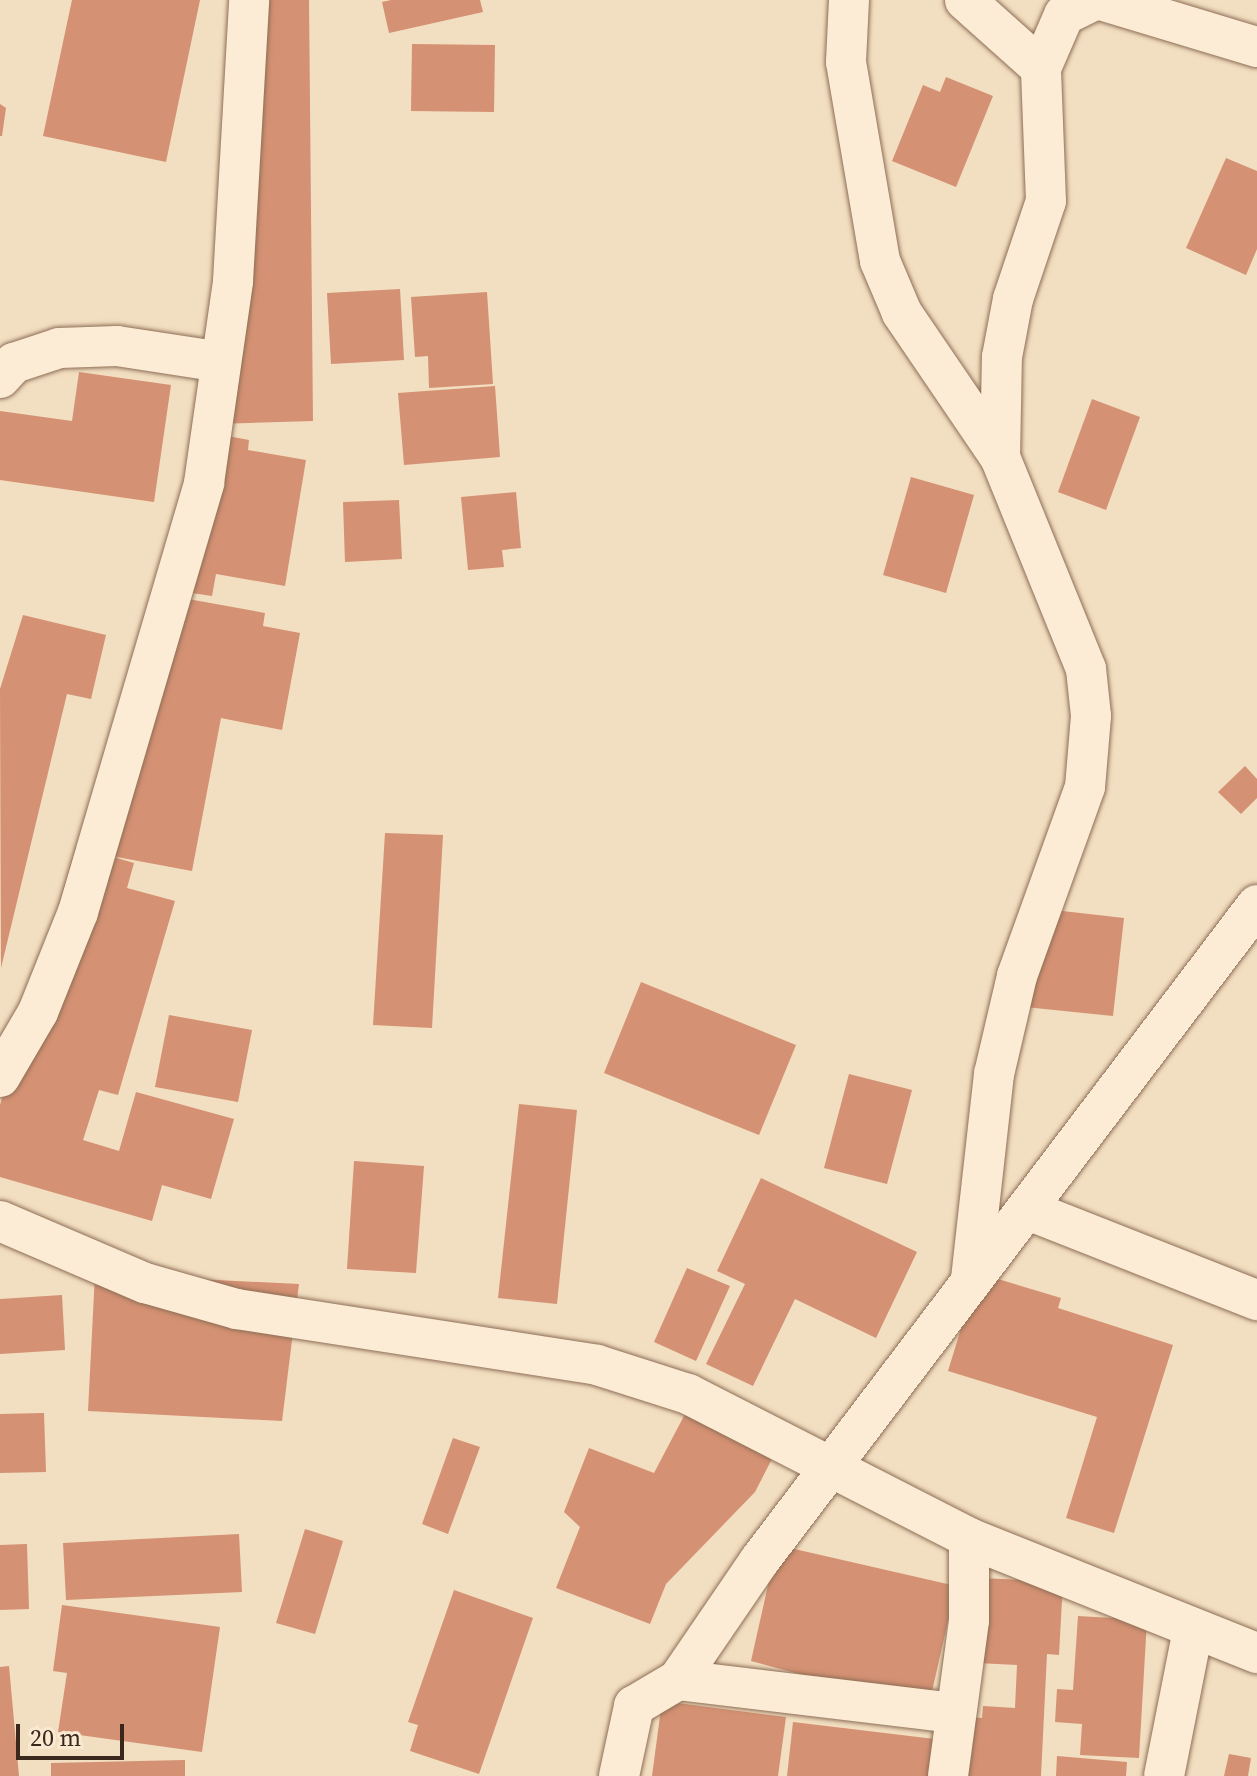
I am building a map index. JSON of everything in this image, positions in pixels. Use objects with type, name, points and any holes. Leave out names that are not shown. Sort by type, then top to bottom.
[{"type":"street","points":[[0,1077],[38,1012],[78,912],[183,569],[221,362],[249,0]]},
{"type":"street","points":[[849,0],[846,62],[880,261],[902,313],[1000,457],[1086,669],[1091,716],[1085,787],[1017,976],[994,1074],[971,1278]]},
{"type":"street","points":[[965,0],[1041,68]]},
{"type":"street","points":[[1000,457],[1002,357],[1013,299],[1046,201],[1041,68],[1064,15],[1098,0],[1257,47]]},
{"type":"street","points":[[0,378],[14,363],[59,348],[117,346],[221,362]]},
{"type":"street","points":[[619,1776],[634,1706],[678,1680],[971,1278],[1028,1210],[1257,905]]},
{"type":"street","points":[[1028,1210],[1257,1300]]},
{"type":"street","points":[[0,1221],[145,1283],[237,1309],[597,1365],[688,1394],[969,1538],[1257,1653]]},
{"type":"street","points":[[948,1776],[969,1620],[969,1538]]},
{"type":"street","points":[[1164,1776],[1193,1629]]},
{"type":"street","points":[[678,1680],[956,1713]]},
{"type":"building","points":[[72,0],[200,0],[166,162],[43,136]]},
{"type":"building","points":[[231,0],[309,0],[313,421],[218,424]]},
{"type":"building","points":[[480,0],[483,12],[389,33],[382,2]]},
{"type":"building","points":[[412,44],[495,45],[494,112],[411,111]]},
{"type":"building","points":[[946,77],[993,96],[956,187],[892,161],[923,85],[940,92]]},
{"type":"building","points":[[0,104],[6,108],[2,136],[0,136]]},
{"type":"building","points":[[1226,158],[1257,171],[1257,249],[1246,275],[1186,248]]},
{"type":"building","points":[[400,289],[404,360],[331,364],[327,293]]},
{"type":"building","points":[[487,292],[493,384],[429,388],[428,356],[415,357],[411,297]]},
{"type":"building","points":[[79,372],[171,385],[154,502],[0,480],[0,411],[72,421]]},
{"type":"building","points":[[495,386],[500,457],[404,465],[398,393]]},
{"type":"building","points":[[1092,399],[1140,417],[1106,510],[1058,492]]},
{"type":"building","points":[[212,433],[249,440],[248,450],[306,460],[285,586],[216,574],[212,596],[185,592]]},
{"type":"building","points":[[911,477],[974,495],[946,593],[883,575]]},
{"type":"building","points":[[516,492],[521,548],[502,550],[504,567],[468,570],[461,497]]},
{"type":"building","points":[[399,500],[402,559],[345,562],[343,502]]},
{"type":"building","points":[[155,593],[265,613],[263,626],[300,633],[282,730],[221,718],[192,871],[106,855]]},
{"type":"building","points":[[23,615],[106,635],[91,699],[67,694],[1,968],[0,689]]},
{"type":"building","points":[[1245,766],[1257,779],[1257,798],[1241,814],[1218,792]]},
{"type":"building","points":[[385,833],[443,835],[432,1028],[373,1025]]},
{"type":"building","points":[[76,846],[134,863],[127,888],[175,901],[118,1095],[99,1090],[83,1140],[119,1151],[136,1092],[234,1119],[211,1199],[162,1185],[152,1221],[0,1177],[0,1105]]},
{"type":"building","points":[[1036,908],[1124,918],[1113,1016],[1025,1007]]},
{"type":"building","points":[[641,982],[796,1045],[759,1135],[604,1073]]},
{"type":"building","points":[[169,1015],[252,1030],[238,1102],[155,1087]]},
{"type":"building","points":[[849,1074],[912,1090],[887,1184],[824,1168]]},
{"type":"building","points":[[519,1104],[577,1110],[557,1304],[498,1298]]},
{"type":"building","points":[[354,1161],[424,1166],[416,1273],[347,1269]]},
{"type":"building","points":[[761,1178],[917,1252],[876,1338],[795,1299],[753,1386],[706,1364],[745,1284],[717,1271]]},
{"type":"building","points":[[687,1268],[730,1286],[696,1361],[654,1342]]},
{"type":"building","points":[[978,1273],[1061,1298],[1058,1308],[1173,1345],[1114,1533],[1066,1518],[1097,1417],[948,1371]]},
{"type":"building","points":[[95,1274],[299,1284],[282,1421],[88,1411]]},
{"type":"building","points":[[62,1295],[65,1350],[0,1354],[0,1299]]},
{"type":"building","points":[[44,1413],[46,1472],[0,1473],[0,1414]]},
{"type":"building","points":[[685,1414],[775,1453],[755,1492],[666,1584],[650,1624],[556,1588],[580,1527],[564,1512],[589,1448],[654,1473]]},
{"type":"building","points":[[453,1438],[480,1447],[448,1534],[422,1524]]},
{"type":"building","points":[[305,1529],[343,1541],[315,1634],[276,1623]]},
{"type":"building","points":[[239,1534],[242,1592],[66,1600],[63,1543]]},
{"type":"building","points":[[27,1544],[29,1609],[0,1610],[0,1545]]},
{"type":"building","points":[[777,1545],[956,1586],[928,1709],[751,1661]]},
{"type":"building","points":[[981,1578],[1063,1582],[1059,1655],[1047,1654],[1041,1776],[957,1776],[960,1717],[982,1718],[983,1706],[1015,1708],[1017,1665],[977,1663]]},
{"type":"building","points":[[454,1590],[533,1618],[479,1774],[410,1751],[418,1725],[408,1722]]},
{"type":"building","points":[[62,1605],[220,1627],[202,1752],[58,1732],[67,1673],[53,1671]]},
{"type":"building","points":[[1078,1616],[1147,1620],[1139,1758],[1080,1755],[1082,1724],[1055,1722],[1057,1689],[1073,1690]]},
{"type":"building","points":[[9,1666],[19,1776],[0,1776],[0,1667]]},
{"type":"building","points":[[662,1701],[786,1717],[778,1776],[652,1776]]},
{"type":"building","points":[[793,1722],[943,1740],[938,1776],[787,1776]]},
{"type":"building","points":[[1229,1754],[1251,1758],[1248,1776],[1224,1776]]},
{"type":"building","points":[[1057,1756],[1127,1762],[1126,1776],[1056,1776]]},
{"type":"building","points":[[185,1760],[185,1776],[51,1776],[51,1763]]}]
